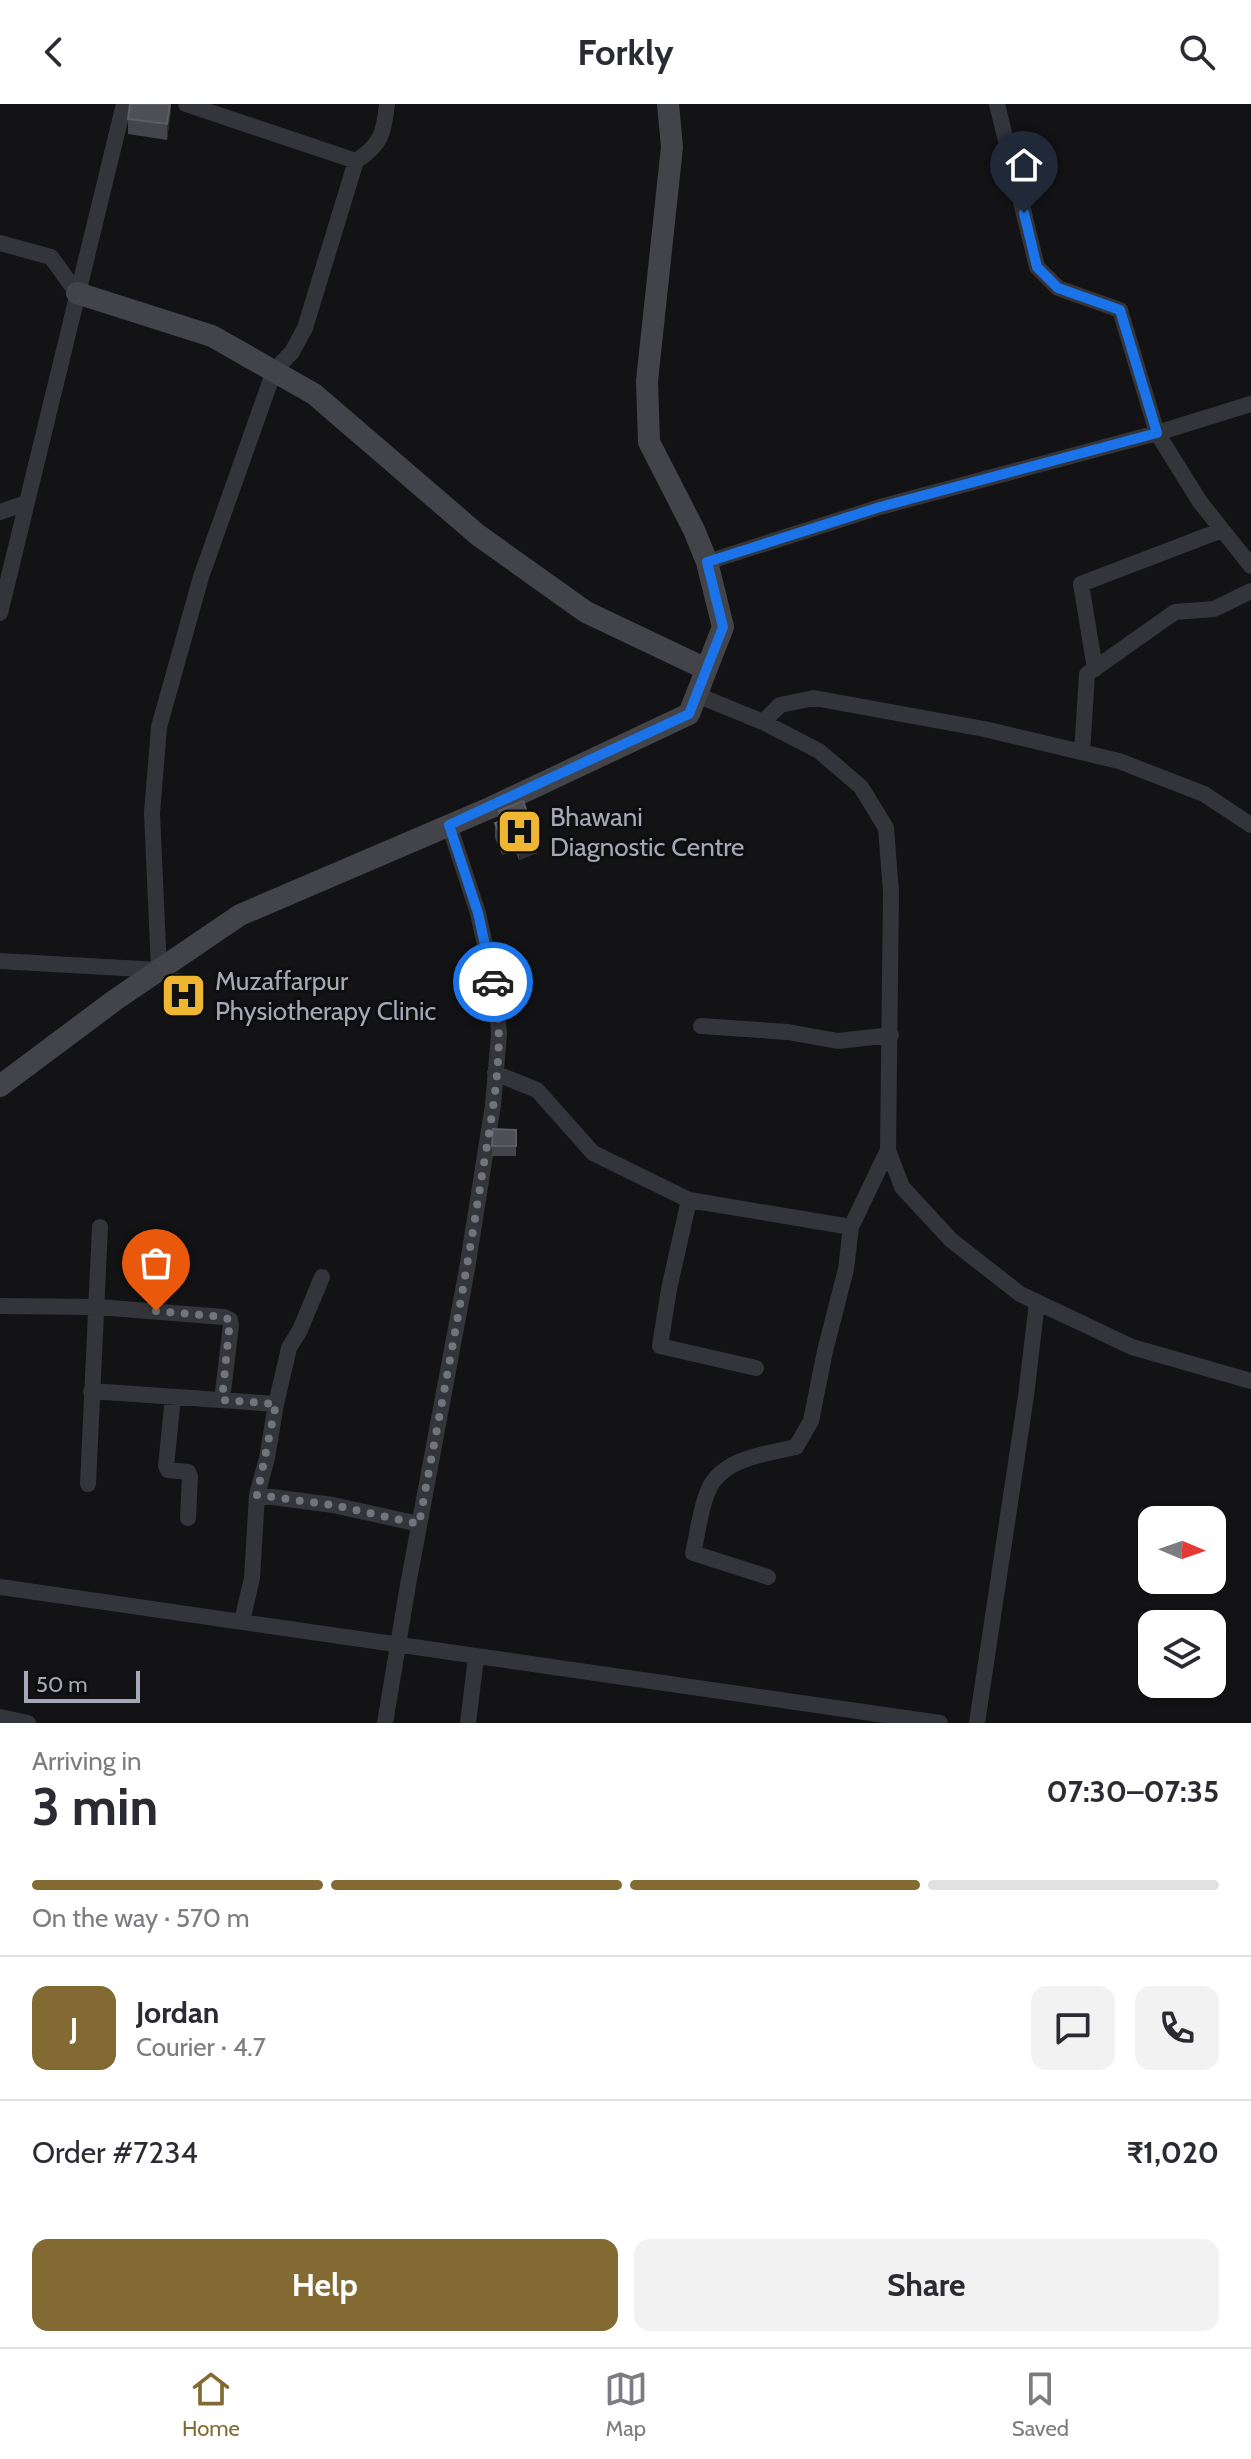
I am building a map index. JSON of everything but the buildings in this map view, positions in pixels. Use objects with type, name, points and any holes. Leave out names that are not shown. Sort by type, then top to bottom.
[{"type":"main road","points":[[0,1086],[240,915],[449,825],[689,714],[723,627],[707,562],[649,442],[647,381],[672,147],[668,104]]},
{"type":"main road","points":[[77,293],[212,336],[314,394],[478,535],[586,612],[706,669]]},
{"type":"street","points":[[0,613],[124,104]]},
{"type":"street","points":[[186,104],[356,161]]},
{"type":"street","points":[[0,961],[159,970],[152,813],[159,727],[201,577],[274,371],[292,352],[305,328],[356,161],[369,153],[381,139],[387,104]]},
{"type":"street","points":[[997,104],[1037,267],[1058,288],[1120,310],[1157,433],[1200,502],[1251,566]]},
{"type":"street","points":[[0,243],[51,257],[77,293]]},
{"type":"street","points":[[707,562],[880,507],[1157,433],[1251,404]]},
{"type":"street","points":[[0,512],[26,503]]},
{"type":"street","points":[[1095,669],[1081,584],[1222,530]]},
{"type":"street","points":[[1082,752],[1087,674],[1175,612],[1214,609],[1251,591]]},
{"type":"street","points":[[697,695],[763,722],[819,751],[861,787],[886,828],[891,892],[888,1150],[902,1187],[951,1240],[1020,1294],[1132,1347],[1251,1381]]},
{"type":"street","points":[[763,722],[780,705],[814,698],[984,729],[1119,761],[1204,794],[1251,825]]},
{"type":"street","points":[[385,1723],[467,1269],[499,1034],[496,995],[478,913],[449,825]]},
{"type":"street","points":[[701,1026],[788,1032],[838,1041],[891,1035]]},
{"type":"street","points":[[495,1073],[537,1090],[593,1153],[689,1200],[851,1227]]},
{"type":"street","points":[[768,1577],[693,1553],[708,1489],[726,1468],[754,1456],[796,1447],[811,1421],[846,1269],[851,1227],[888,1150]]},
{"type":"street","points":[[689,1200],[660,1346],[756,1368]]},
{"type":"street","points":[[88,1484],[100,1227]]},
{"type":"street","points":[[242,1621],[252,1578],[257,1495],[289,1348],[322,1277]]},
{"type":"street","points":[[977,1723],[1037,1302]]},
{"type":"street","points":[[0,1306],[98,1307],[224,1317],[230,1320],[222,1400]]},
{"type":"street","points":[[91,1391],[276,1404]]},
{"type":"street","points":[[173,1397],[166,1466],[168,1470],[188,1472],[190,1476],[188,1518]]},
{"type":"street","points":[[257,1495],[333,1505],[419,1524]]},
{"type":"street","points":[[0,1587],[940,1723]]},
{"type":"street","points":[[468,1723],[476,1658]]},
{"type":"street","points":[[0,1717],[28,1723]]},
{"type":"way so far","points":[[156,1311],[230,1320],[222,1400],[276,1404],[257,1495],[333,1505],[419,1524],[467,1269],[493,1105],[499,1034],[493,982]]},
{"type":"place","name":"Bhawani Diagnostic Centre","points":[[519,832]]},
{"type":"place","name":"Muzaffarpur Physiotherapy Clinic","points":[[184,996]]},
{"type":"route","points":[[493,982],[478,913],[449,825],[689,714],[723,627],[707,562],[880,507],[1157,433],[1120,310],[1058,288],[1037,267],[1024,213]]}]
